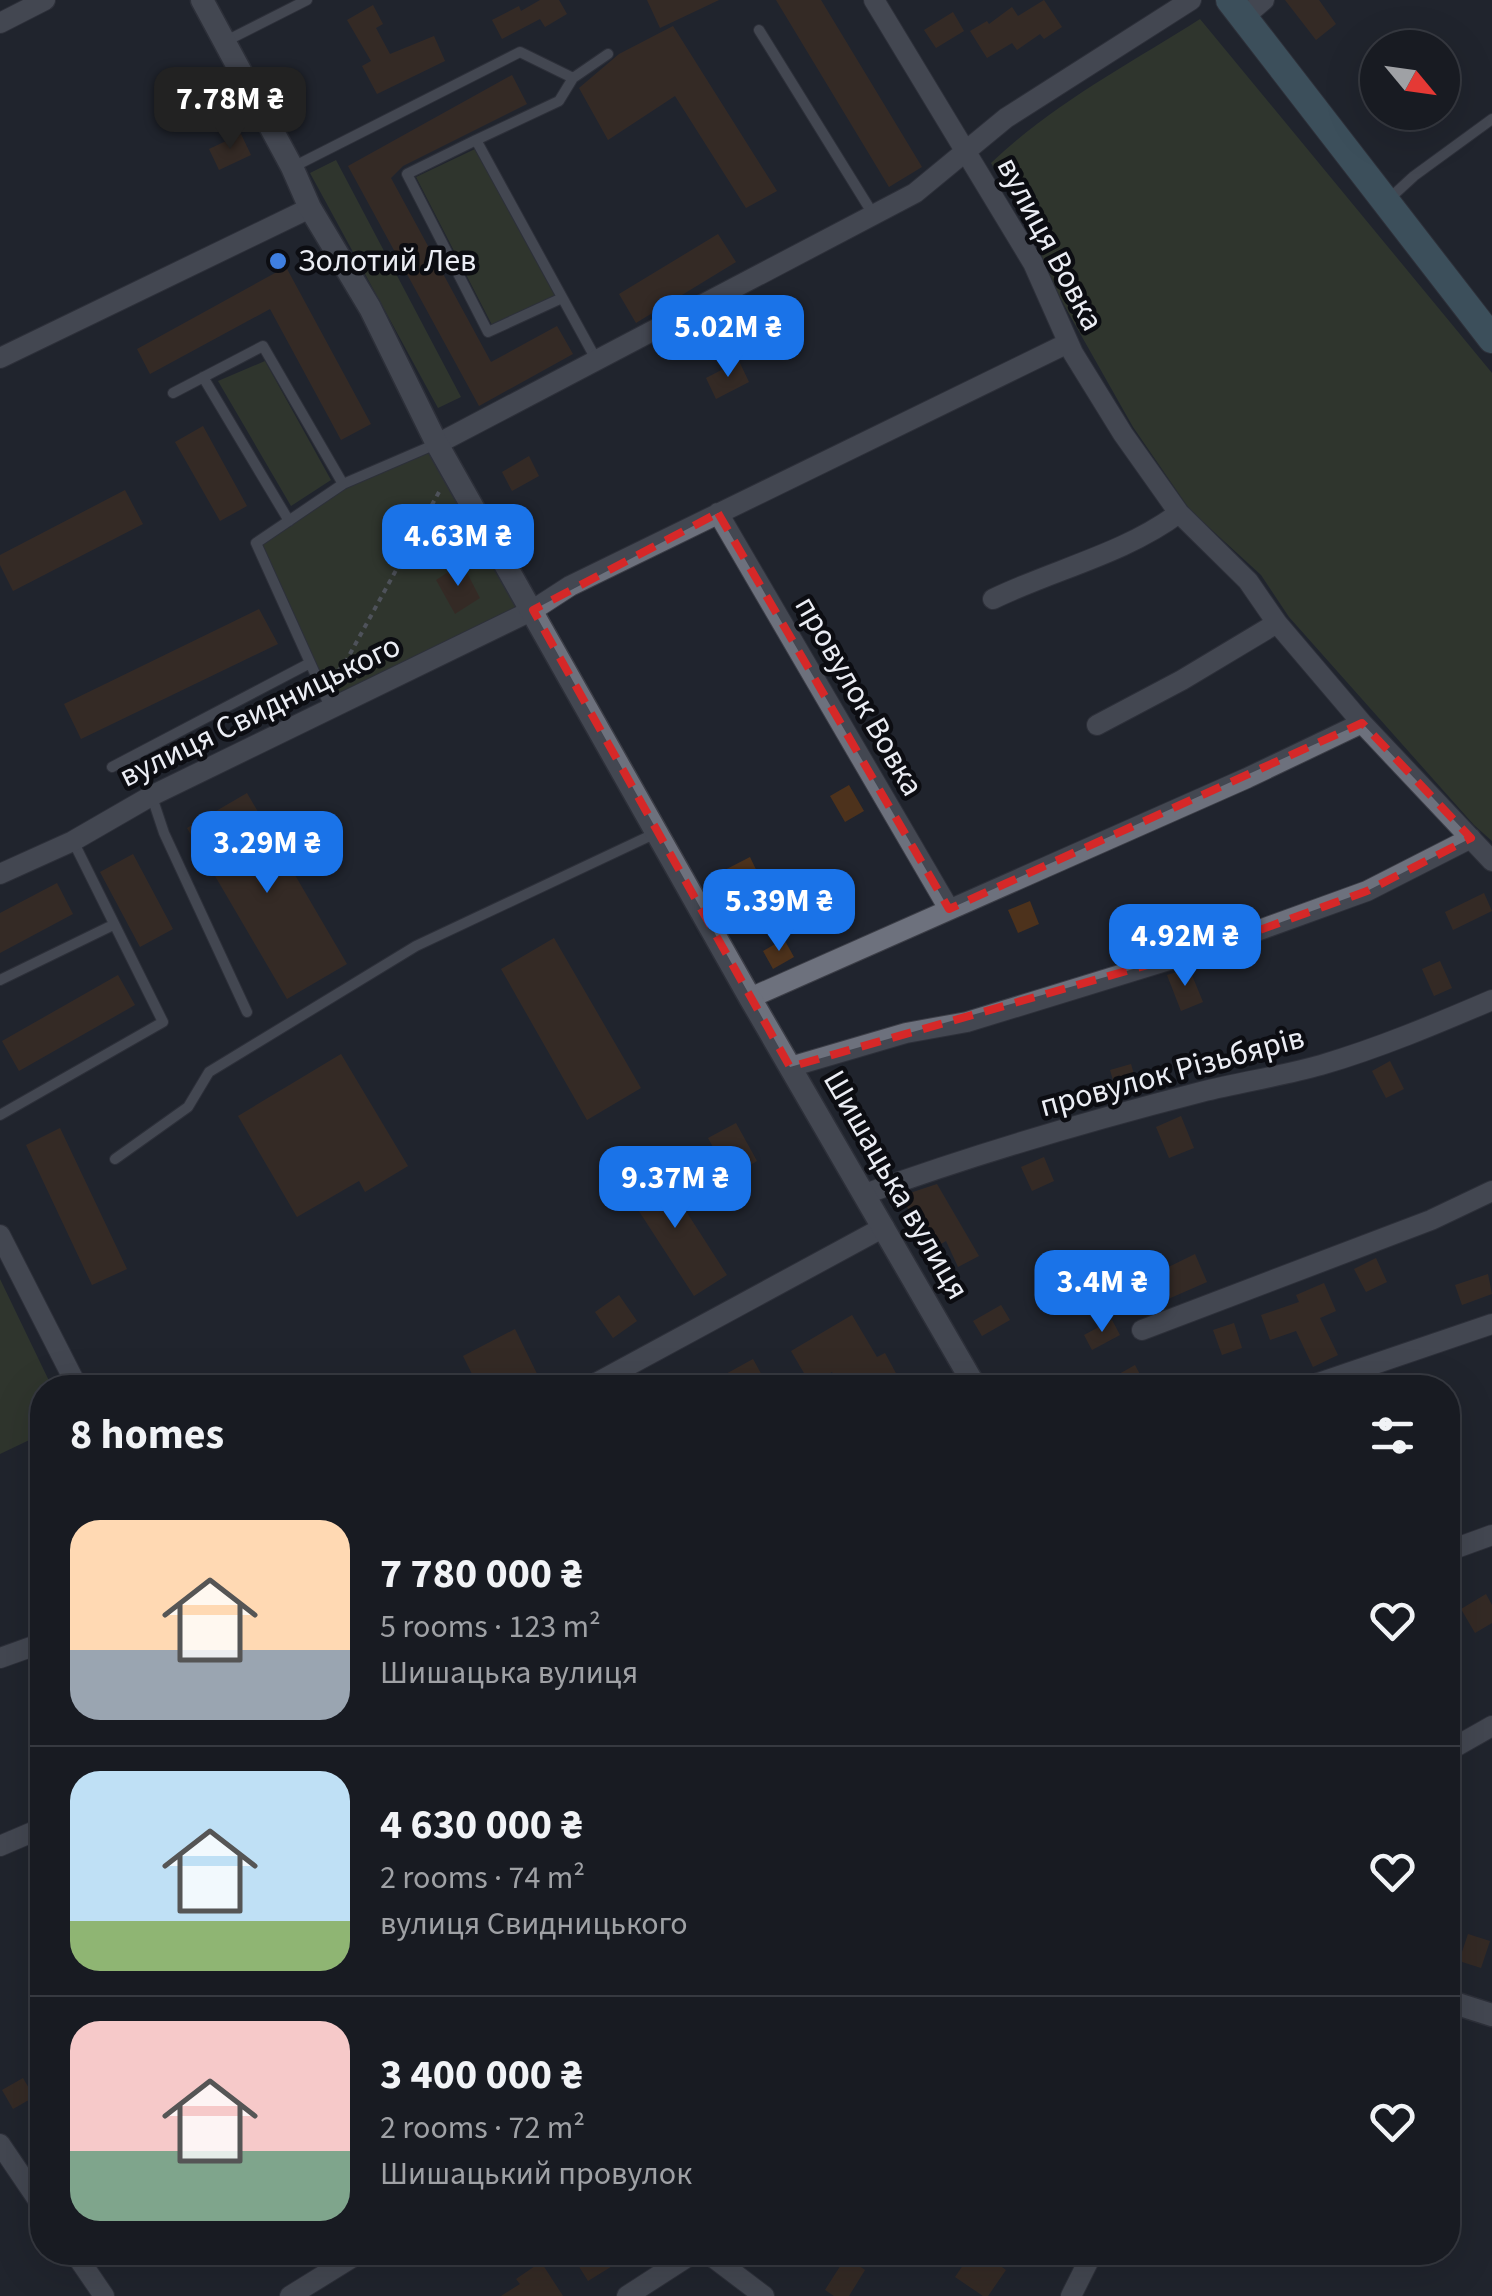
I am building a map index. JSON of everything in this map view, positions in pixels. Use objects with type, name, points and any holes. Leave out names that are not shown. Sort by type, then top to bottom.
[{"type":"main road","points":[[1246,6],[1384,203],[1492,339]]},
{"type":"street","points":[[0,22],[45,0]]},
{"type":"street","name":"Шишацька вулиця","points":[[202,0],[310,208],[370,308],[437,444],[540,606],[656,832],[969,1375]]},
{"type":"street","name":"вулиця Вовка","points":[[874,0],[1034,263],[1068,342],[1124,434],[1180,513],[1248,581],[1277,623],[1362,723],[1492,861]]},
{"type":"street","points":[[437,444],[915,193],[1006,118],[1191,0]]},
{"type":"street","points":[[0,358],[310,208]]},
{"type":"street","name":"вулиця Свидницького","points":[[0,874],[72,840],[327,699],[540,606],[570,586],[1068,342]]},
{"type":"street","name":"провулок Вовка","points":[[718,513],[949,909]]},
{"type":"street","points":[[993,598],[1077,566],[1159,528],[1180,513]]},
{"type":"street","points":[[1097,725],[1277,623]]},
{"type":"street","points":[[750,998],[1247,778],[1362,723]]},
{"type":"street","name":"Шишацька вулиця","points":[[790,1068],[906,1033],[966,1022],[1221,944],[1366,892],[1470,838]]},
{"type":"street","name":"провулок Різьбярів","points":[[865,1194],[937,1168],[1111,1117],[1319,1066],[1492,1000]]},
{"type":"street","points":[[1142,1330],[1413,1227],[1492,1190]]},
{"type":"street","points":[[611,1375],[884,1227]]},
{"type":"street","points":[[0,1235],[71,1375]]},
{"type":"street","points":[[1342,1375],[1492,1324]]},
{"type":"street","points":[[1460,1547],[1492,1535]]},
{"type":"street","points":[[0,1658],[30,1647]]},
{"type":"street","points":[[1460,1744],[1492,1726]]},
{"type":"street","points":[[0,1846],[30,1833]]},
{"type":"street","points":[[1460,2005],[1492,2014]]},
{"type":"street","points":[[0,2144],[30,2188]]},
{"type":"street","points":[[83,2265],[104,2296]]},
{"type":"street","points":[[290,2296],[340,2265]]},
{"type":"street","points":[[627,2296],[674,2265]]},
{"type":"street","points":[[723,2265],[764,2296]]},
{"type":"street","points":[[1072,2296],[1086,2265]]},
{"type":"lane","points":[[225,42],[307,0]]},
{"type":"lane","points":[[759,30],[874,214]]},
{"type":"lane","points":[[292,168],[520,52],[573,78]]},
{"type":"lane","points":[[562,298],[488,332],[407,174],[559,101],[573,78],[608,54]]},
{"type":"lane","points":[[1384,203],[1492,119]]},
{"type":"lane","points":[[476,140],[598,362]]},
{"type":"lane","points":[[173,393],[263,346],[343,484]]},
{"type":"lane","points":[[203,377],[288,521]]},
{"type":"lane","points":[[327,699],[256,543],[343,484],[437,444]]},
{"type":"lane","points":[[112,767],[310,663]]},
{"type":"lane","points":[[151,796],[248,1012]]},
{"type":"lane","points":[[115,1159],[188,1108],[209,1072],[416,946],[656,832]]},
{"type":"lane","points":[[0,1115],[163,1022],[72,840]]},
{"type":"lane","points":[[0,980],[113,925]]},
{"type":"path","points":[[327,699],[439,492]]},
{"type":"highlighted area","points":[[718,513],[949,909],[1362,723],[1471,838],[1367,891],[1221,944],[790,1067],[533,610]]},
{"type":"green space","points":[[1200,19],[1492,373],[1492,841],[1289,617],[1261,575],[1190,510],[1133,427],[1051,282],[1037,242],[991,163],[1066,103]]},
{"type":"green space","points":[[475,149],[555,296],[492,325],[416,177]]},
{"type":"green space","points":[[336,160],[461,397],[438,408],[310,173]]},
{"type":"green space","points":[[265,361],[331,480],[291,506],[218,381]]},
{"type":"green space","points":[[437,444],[533,610],[331,709],[256,543],[343,484]]},
{"type":"green space","points":[[0,1279],[46,1375],[30,1375],[30,1440],[0,1454]]},
{"type":"building","points":[[540,0],[559,0],[567,14],[545,27],[540,19],[502,39],[492,20]]},
{"type":"building","points":[[647,0],[719,0],[660,28]]},
{"type":"building","points":[[776,0],[821,0],[922,167],[889,187]]},
{"type":"building","points":[[1044,0],[1062,27],[1044,39],[1040,34],[1017,50],[1012,43],[987,58],[970,31],[987,21],[989,24],[1012,7],[1018,16]]},
{"type":"building","points":[[1285,0],[1319,0],[1336,24],[1316,40]]},
{"type":"building","points":[[373,5],[383,24],[376,28],[390,54],[434,36],[445,61],[377,94],[362,66],[371,61],[347,20]]},
{"type":"building","points":[[953,12],[964,31],[936,48],[924,30]]},
{"type":"building","points":[[673,26],[777,191],[746,208],[675,96],[608,140],[579,88],[619,54]]},
{"type":"building","points":[[512,75],[527,104],[403,166],[391,178],[491,362],[557,326],[573,354],[479,406],[348,166]]},
{"type":"building","points":[[241,134],[251,155],[219,170],[209,149]]},
{"type":"building","points":[[718,234],[736,262],[636,323],[619,294]]},
{"type":"building","points":[[286,267],[371,424],[341,440],[270,309],[150,374],[137,349]]},
{"type":"building","points":[[739,361],[749,382],[716,399],[706,378]]},
{"type":"building","points":[[203,426],[247,506],[220,521],[175,442]]},
{"type":"building","points":[[529,456],[539,476],[512,491],[502,472]]},
{"type":"building","points":[[125,490],[143,524],[13,591],[0,565],[0,555]]},
{"type":"building","points":[[462,563],[480,598],[455,614],[436,580]]},
{"type":"building","points":[[259,609],[278,644],[81,739],[64,704]]},
{"type":"building","points":[[849,785],[864,811],[845,822],[830,796]]},
{"type":"building","points":[[247,793],[347,964],[287,999],[187,828]]},
{"type":"building","points":[[133,854],[173,929],[140,947],[100,872]]},
{"type":"building","points":[[750,857],[762,882],[728,900],[715,875]]},
{"type":"building","points":[[57,883],[73,914],[0,953],[0,913]]},
{"type":"building","points":[[1484,893],[1492,911],[1453,930],[1445,912]]},
{"type":"building","points":[[1030,901],[1039,924],[1018,933],[1008,910]]},
{"type":"building","points":[[554,938],[641,1088],[587,1120],[501,969]]},
{"type":"building","points":[[784,939],[794,957],[773,969],[763,951]]},
{"type":"building","points":[[1440,961],[1452,988],[1434,996],[1422,969]]},
{"type":"building","points":[[1189,968],[1203,1002],[1181,1011],[1167,975]]},
{"type":"building","points":[[118,975],[135,1005],[19,1071],[2,1041]]},
{"type":"building","points":[[341,1054],[408,1166],[365,1192],[359,1181],[297,1217],[238,1116]]},
{"type":"building","points":[[1390,1061],[1404,1089],[1386,1098],[1372,1071]]},
{"type":"building","points":[[1131,1064],[1138,1088],[1117,1094],[1110,1070]]},
{"type":"building","points":[[1181,1116],[1194,1148],[1169,1158],[1156,1127]]},
{"type":"building","points":[[736,1123],[757,1161],[730,1177],[708,1138]]},
{"type":"building","points":[[60,1128],[127,1269],[92,1285],[26,1145]]},
{"type":"building","points":[[1044,1157],[1054,1181],[1032,1191],[1021,1167]]},
{"type":"building","points":[[657,1166],[727,1275],[694,1296],[624,1188]]},
{"type":"building","points":[[937,1184],[979,1256],[958,1267],[946,1241],[931,1250],[901,1196]]},
{"type":"building","points":[[1195,1254],[1207,1282],[1143,1310],[1132,1285]]},
{"type":"building","points":[[1376,1258],[1387,1282],[1366,1292],[1354,1269]]},
{"type":"building","points":[[1488,1274],[1492,1294],[1462,1305],[1455,1285]]},
{"type":"building","points":[[1324,1283],[1336,1311],[1320,1318],[1338,1355],[1313,1367],[1296,1331],[1270,1340],[1261,1315],[1299,1302],[1296,1295]]},
{"type":"building","points":[[619,1295],[637,1321],[613,1338],[595,1312]]},
{"type":"building","points":[[1001,1305],[1010,1320],[982,1336],[973,1321]]},
{"type":"building","points":[[852,1315],[877,1357],[885,1353],[897,1375],[805,1375],[791,1351]]},
{"type":"building","points":[[1112,1320],[1120,1335],[1092,1350],[1084,1335]]},
{"type":"building","points":[[1234,1323],[1242,1348],[1222,1355],[1213,1330]]},
{"type":"building","points":[[515,1329],[538,1375],[472,1375],[463,1356]]},
{"type":"building","points":[[753,1359],[762,1375],[724,1375]]},
{"type":"building","points":[[1135,1365],[1140,1375],[1117,1375]]},
{"type":"building","points":[[1486,1594],[1492,1605],[1492,1623],[1475,1633],[1461,1609]]},
{"type":"building","points":[[1468,1934],[1490,1941],[1481,1968],[1460,1958]]},
{"type":"building","points":[[23,2078],[30,2099],[13,2109],[2,2090]]},
{"type":"building","points":[[543,2265],[563,2296],[501,2296],[520,2284],[516,2279]]},
{"type":"building","points":[[578,2265],[614,2265],[588,2281]]},
{"type":"building","points":[[841,2265],[858,2265],[865,2270],[849,2296],[834,2296],[825,2290]]},
{"type":"building","points":[[963,2265],[999,2265],[1006,2270],[988,2296],[955,2277]]},
{"type":"place","name":"Золотий Лев","points":[[278,261]]}]
